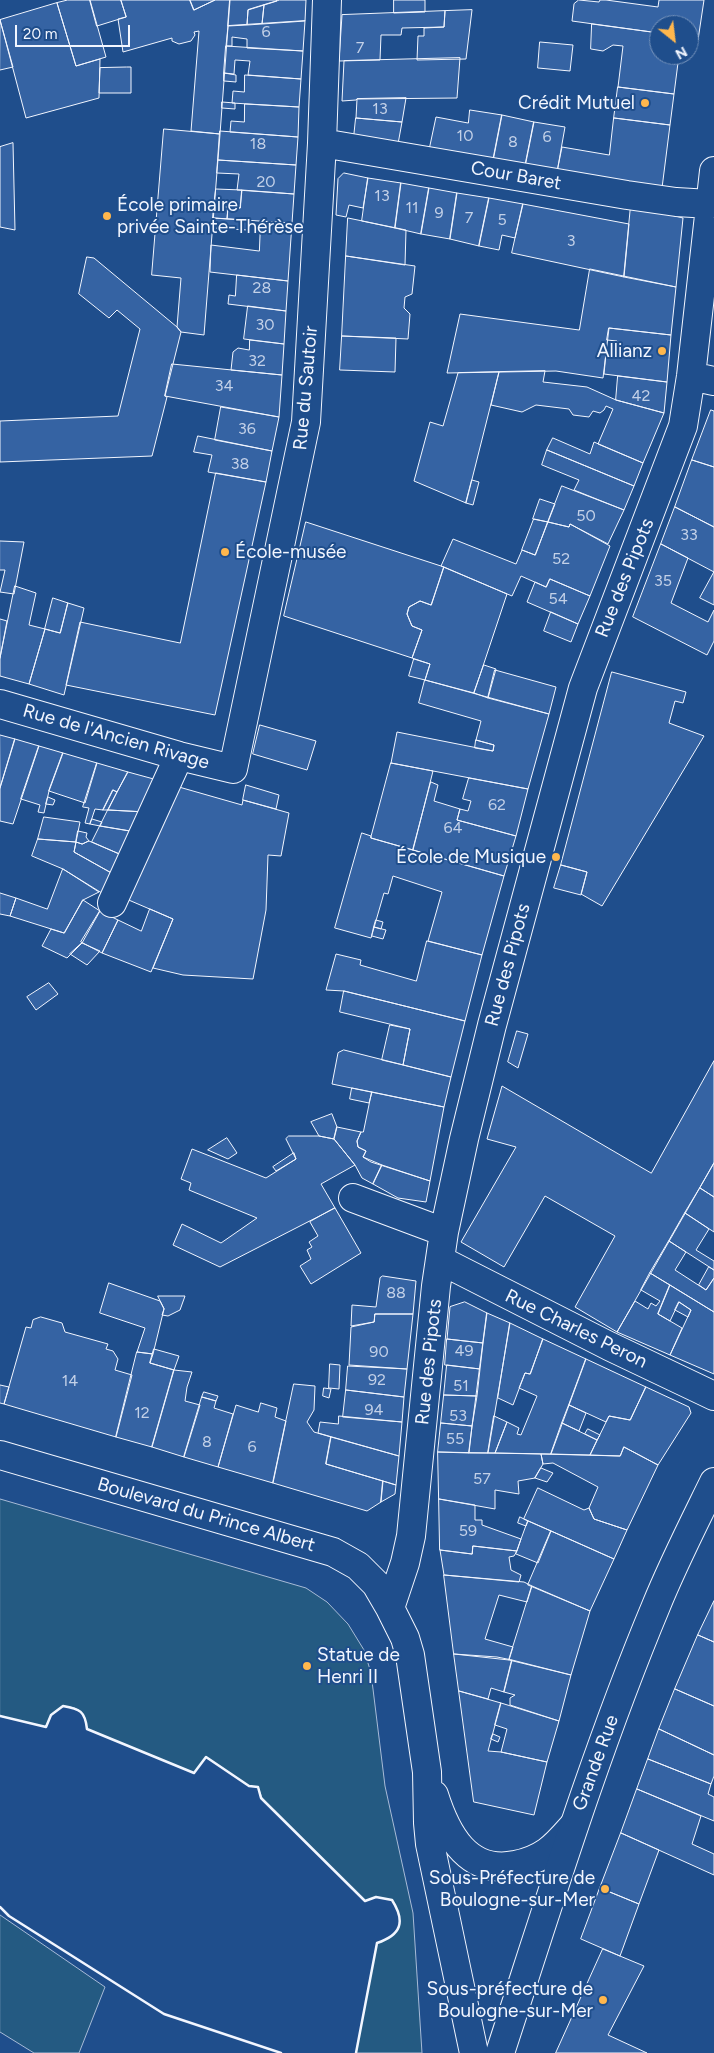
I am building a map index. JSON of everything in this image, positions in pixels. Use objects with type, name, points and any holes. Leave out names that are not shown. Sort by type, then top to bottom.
[{"type":"street","name":"Rue du Sautoir","points":[[233,769],[306,422],[322,143],[327,0]]},
{"type":"street","name":"Cour Baret","points":[[322,143],[627,195],[676,202],[710,204]]},
{"type":"street","name":"Rue des Pipots","points":[[390,1608],[405,1563],[413,1518],[432,1316],[444,1232],[492,1025],[583,688],[683,426],[703,379],[710,204],[714,171]]},
{"type":"street","name":"Rue de l'Ancien Rivage","points":[[0,704],[179,756],[233,769]]},
{"type":"street","points":[[112,903],[179,756]]},
{"type":"street","points":[[353,1198],[444,1232]]},
{"type":"street","name":"Rue Charles Peron","points":[[440,1260],[601,1342],[714,1396]]},
{"type":"street","name":"Boulevard du Prince Albert","points":[[0,1456],[332,1552],[358,1566],[376,1584],[390,1608]]},
{"type":"street","name":"Grande Rue","points":[[500,2053],[574,1825],[609,1727],[656,1604],[714,1482]]},
{"type":"street","points":[[390,1608],[410,1655],[427,1772],[430,1844],[474,2053]]},
{"type":"street","points":[[427,1772],[440,1813],[452,1838],[472,1858],[485,1864],[496,1867],[509,1866],[536,1858],[546,1852],[574,1825]]},
{"type":"shaded area","points":[[0,1499],[306,1588],[327,1602],[348,1624],[364,1650],[371,1673],[385,1786],[413,1913],[422,2053],[356,2053],[377,1943],[396,1932],[399,1915],[392,1900],[376,1897],[365,1901],[262,1798],[258,1787],[249,1786],[206,1757],[194,1773],[87,1729],[85,1718],[78,1709],[63,1706],[51,1715],[46,1727],[0,1716]]},
{"type":"shaded area","points":[[0,1915],[105,1987],[79,2053],[34,2053],[0,2032]]},
{"type":"building","points":[[68,0],[90,0],[106,57],[76,66],[57,3]]},
{"type":"building","points":[[90,0],[121,0],[126,17],[97,26]]},
{"type":"building","points":[[121,0],[190,0],[194,10],[215,0],[230,0],[220,134],[191,131],[199,31],[194,32],[195,35],[191,41],[179,44],[172,41],[172,38],[123,52],[118,19],[126,17]]},
{"type":"building","points":[[190,0],[215,0],[194,10]]},
{"type":"building","points":[[230,0],[277,1],[248,10],[247,25],[228,26]]},
{"type":"building","points":[[280,0],[306,0],[305,21],[262,24],[264,5]]},
{"type":"building","points":[[394,0],[425,0],[425,12],[394,13]]},
{"type":"building","points":[[579,0],[599,2],[600,0],[606,0],[658,7],[659,0],[704,0],[699,33],[699,15],[649,15],[649,32],[572,21],[574,4]]},
{"type":"building","points":[[57,3],[76,66],[100,59],[99,98],[26,118],[0,20]]},
{"type":"building","points":[[264,5],[262,24],[247,25],[248,10]]},
{"type":"building","points":[[472,10],[466,59],[417,60],[418,36],[424,36],[424,28],[444,27],[445,11]]},
{"type":"building","points":[[445,11],[444,27],[402,28],[401,35],[381,35],[380,60],[339,61],[342,15]]},
{"type":"building","points":[[0,20],[13,67],[0,70]]},
{"type":"building","points":[[305,21],[303,51],[247,48],[247,39],[232,37],[232,46],[226,46],[228,26]]},
{"type":"building","points":[[592,24],[649,32],[649,65],[678,65],[674,94],[618,87],[623,46],[613,45],[603,51],[591,49]]},
{"type":"building","points":[[540,42],[573,45],[570,71],[538,68]]},
{"type":"building","points":[[226,46],[303,51],[301,79],[248,75],[250,61],[235,60],[234,74],[224,73]]},
{"type":"building","points":[[460,58],[457,98],[357,99],[342,101],[344,61]]},
{"type":"building","points":[[131,67],[131,93],[99,93],[100,68]]},
{"type":"building","points":[[224,73],[236,75],[236,82],[224,81]]},
{"type":"building","points":[[245,75],[301,79],[299,107],[232,103],[233,91],[244,92]]},
{"type":"building","points":[[618,87],[674,94],[670,125],[614,118]]},
{"type":"building","points":[[406,98],[402,122],[356,118],[357,99]]},
{"type":"building","points":[[222,102],[235,103],[235,109],[222,108]]},
{"type":"building","points":[[245,104],[299,107],[298,137],[230,132],[231,121],[244,122]]},
{"type":"building","points":[[470,110],[502,115],[493,161],[429,150],[436,117],[468,123]]},
{"type":"building","points":[[502,115],[534,122],[525,167],[493,161]]},
{"type":"building","points":[[356,118],[402,122],[398,144],[354,137]]},
{"type":"building","points":[[614,118],[670,125],[662,188],[557,172],[562,147],[609,155]]},
{"type":"building","points":[[534,122],[565,127],[557,172],[525,167]]},
{"type":"building","points":[[164,129],[220,134],[204,335],[181,332],[177,327],[181,278],[152,275]]},
{"type":"building","points":[[220,131],[298,137],[296,165],[218,160]]},
{"type":"building","points":[[13,143],[15,230],[0,227],[0,147]]},
{"type":"building","points":[[218,160],[296,165],[294,194],[237,190],[239,174],[217,173]]},
{"type":"building","points":[[344,173],[368,178],[363,208],[349,205],[346,217],[336,215],[338,179]]},
{"type":"building","points":[[368,178],[401,183],[395,228],[362,221]]},
{"type":"building","points":[[401,183],[429,188],[421,234],[395,228]]},
{"type":"building","points":[[429,188],[457,193],[450,239],[421,234]]},
{"type":"building","points":[[216,189],[242,190],[240,208],[214,206]]},
{"type":"building","points":[[242,190],[294,194],[292,223],[227,219],[228,207],[240,208]]},
{"type":"building","points":[[457,193],[489,198],[479,246],[450,239]]},
{"type":"building","points":[[489,198],[523,204],[515,238],[502,235],[499,250],[479,246]]},
{"type":"building","points":[[523,204],[629,224],[624,277],[512,253]]},
{"type":"building","points":[[631,205],[683,218],[676,287],[624,277]]},
{"type":"building","points":[[214,206],[228,207],[227,219],[213,218]]},
{"type":"building","points":[[213,218],[249,220],[248,230],[213,228]]},
{"type":"building","points":[[348,218],[406,230],[405,265],[346,256]]},
{"type":"building","points":[[261,221],[292,223],[288,281],[210,272],[211,245],[259,251]]},
{"type":"building","points":[[346,256],[415,266],[412,294],[405,297],[404,308],[410,314],[408,339],[342,336]]},
{"type":"building","points":[[87,257],[94,258],[181,332],[152,456],[0,462],[0,421],[118,416],[140,329],[117,310],[109,318],[79,294]]},
{"type":"building","points":[[590,269],[676,287],[671,335],[609,328],[603,378],[556,371],[447,373],[460,314],[579,330]]},
{"type":"building","points":[[237,275],[288,281],[286,311],[228,304],[229,295],[235,296]]},
{"type":"building","points":[[248,306],[286,311],[284,344],[244,339]]},
{"type":"building","points":[[609,328],[671,335],[667,382],[604,374],[606,353],[616,354],[617,341],[607,340]]},
{"type":"building","points":[[342,336],[396,338],[395,372],[340,370]]},
{"type":"building","points":[[250,340],[284,344],[282,375],[231,370],[233,352],[238,348],[249,350]]},
{"type":"building","points":[[172,364],[282,375],[279,417],[165,396]]},
{"type":"building","points":[[545,371],[543,382],[587,387],[616,400],[664,413],[643,463],[598,444],[613,409],[606,406],[600,413],[593,411],[589,417],[573,415],[569,409],[536,405],[522,412],[491,405],[499,372]]},
{"type":"building","points":[[499,372],[466,503],[414,481],[430,422],[443,426],[458,373]]},
{"type":"building","points":[[618,376],[667,382],[664,413],[616,400]]},
{"type":"building","points":[[221,407],[279,417],[272,451],[215,440]]},
{"type":"building","points":[[711,410],[714,411],[714,467],[692,460]]},
{"type":"building","points":[[198,436],[272,451],[266,482],[208,472],[212,455],[194,452]]},
{"type":"building","points":[[553,438],[590,454],[594,442],[643,463],[634,486],[547,450]]},
{"type":"building","points":[[547,450],[634,486],[624,510],[574,490],[579,480],[542,465]]},
{"type":"building","points":[[692,460],[714,467],[714,527],[675,507]]},
{"type":"building","name":"École-musée","points":[[216,473],[266,482],[215,715],[66,685],[80,622],[180,643]]},
{"type":"building","points":[[472,480],[479,482],[473,505],[466,503]]},
{"type":"building","points":[[562,486],[624,510],[608,544],[570,524],[569,527],[548,522]]},
{"type":"building","points":[[540,499],[555,504],[548,522],[533,519]]},
{"type":"building","points":[[675,507],[714,527],[714,572],[661,544]]},
{"type":"building","points":[[534,519],[548,522],[535,555],[522,550]]},
{"type":"building","points":[[306,522],[444,567],[431,605],[420,601],[409,607],[407,614],[412,626],[422,630],[412,658],[284,616]]},
{"type":"building","points":[[548,522],[569,527],[570,524],[610,546],[590,596],[550,579],[546,587],[521,576],[512,596],[441,566],[453,539],[516,564],[522,550],[535,555]]},
{"type":"building","points":[[0,541],[24,542],[14,594],[0,592],[5,570],[0,570]]},
{"type":"building","points":[[661,544],[688,558],[671,603],[708,622],[714,610],[714,641],[707,655],[633,617]]},
{"type":"building","points":[[444,567],[507,594],[474,693],[425,680],[430,664],[412,658],[422,630],[412,626],[407,614],[409,607],[420,601],[431,605]]},
{"type":"building","points":[[714,572],[714,605],[700,598]]},
{"type":"building","points":[[550,579],[590,596],[578,624],[527,602],[535,582],[546,587]]},
{"type":"building","points":[[15,586],[36,593],[29,625],[45,629],[29,684],[0,676],[0,658]]},
{"type":"building","points":[[53,598],[68,603],[60,633],[45,629]]},
{"type":"building","points":[[68,603],[84,608],[64,695],[29,684],[45,629],[60,633]]},
{"type":"building","points":[[551,612],[578,624],[571,642],[544,631]]},
{"type":"building","points":[[0,619],[7,621],[0,658]]},
{"type":"building","points":[[414,659],[430,664],[425,680],[409,676]]},
{"type":"building","points":[[484,665],[496,669],[488,698],[474,693]]},
{"type":"building","points":[[495,670],[556,687],[549,714],[488,698]]},
{"type":"building","points":[[612,672],[686,692],[683,703],[675,701],[669,723],[704,736],[602,906],[581,894],[587,872],[561,865]]},
{"type":"building","points":[[425,680],[549,714],[528,789],[391,763],[397,732],[493,751],[494,745],[476,740],[481,721],[419,703]]},
{"type":"building","points":[[260,725],[316,741],[307,770],[253,754]]},
{"type":"building","points":[[0,735],[15,739],[0,788]]},
{"type":"building","points":[[15,739],[39,746],[13,824],[0,821],[0,788]]},
{"type":"building","points":[[476,740],[494,745],[493,751],[475,748]]},
{"type":"building","points":[[39,746],[63,753],[49,791],[44,813],[38,812],[40,805],[21,799]]},
{"type":"building","points":[[63,753],[97,763],[85,803],[49,791]]},
{"type":"building","points":[[97,763],[128,772],[117,792],[113,790],[103,810],[95,809],[90,824],[85,823],[89,808],[83,807]]},
{"type":"building","points":[[391,763],[433,771],[413,850],[371,838]]},
{"type":"building","points":[[128,772],[161,781],[146,812],[108,810]]},
{"type":"building","points":[[469,778],[528,789],[516,836],[457,820],[460,809],[468,811],[471,801],[463,799]]},
{"type":"building","points":[[431,782],[438,785],[434,801],[460,809],[457,820],[516,836],[504,876],[413,850]]},
{"type":"building","points":[[246,785],[279,795],[276,809],[243,800]]},
{"type":"building","points":[[179,787],[242,805],[243,800],[289,813],[281,856],[268,855],[266,910],[253,979],[183,975],[153,968],[173,919],[124,898]]},
{"type":"building","points":[[113,790],[117,792],[108,810],[103,810]]},
{"type":"building","points":[[48,797],[55,800],[53,805],[46,804]]},
{"type":"building","points":[[108,810],[146,812],[136,832],[100,826]]},
{"type":"building","points":[[44,817],[80,822],[76,842],[38,839]]},
{"type":"building","points":[[92,819],[102,822],[100,826],[90,824]]},
{"type":"building","points":[[100,826],[136,832],[124,856],[92,842]]},
{"type":"building","points":[[78,831],[87,833],[86,837],[89,841],[82,844],[76,842]]},
{"type":"building","points":[[362,833],[371,836],[371,838],[504,876],[482,955],[428,941],[442,892],[393,876],[388,894],[384,893],[371,938],[335,928]]},
{"type":"building","points":[[38,839],[76,842],[74,852],[115,875],[105,895],[63,869],[32,856]]},
{"type":"building","points":[[89,841],[124,856],[115,875],[74,852],[76,842],[82,844]]},
{"type":"building","points":[[561,865],[587,872],[581,895],[554,888]]},
{"type":"building","points":[[63,869],[99,892],[83,900],[64,933],[10,916],[16,898],[47,909]]},
{"type":"building","points":[[0,893],[16,898],[10,916],[0,914]]},
{"type":"building","points":[[83,900],[100,911],[82,943],[67,958],[42,946],[51,929],[64,933]]},
{"type":"building","points":[[150,909],[173,919],[151,972],[102,953],[118,920],[141,931]]},
{"type":"building","points":[[100,911],[118,920],[102,953],[81,942]]},
{"type":"building","points":[[376,920],[383,922],[381,929],[374,927]]},
{"type":"building","points":[[374,927],[386,930],[383,939],[372,936]]},
{"type":"building","points":[[427,941],[482,955],[465,1021],[344,991],[326,990],[336,954],[361,960],[360,965],[416,981]]},
{"type":"building","points":[[82,943],[100,951],[87,965],[70,954]]},
{"type":"building","points":[[49,983],[58,994],[36,1010],[27,997]]},
{"type":"building","points":[[344,991],[465,1021],[451,1077],[403,1065],[410,1029],[340,1012]]},
{"type":"building","points":[[390,1025],[410,1029],[403,1065],[382,1060]]},
{"type":"building","points":[[517,1031],[528,1034],[518,1068],[508,1062]]},
{"type":"building","points":[[344,1050],[451,1077],[444,1107],[332,1084],[338,1053]]},
{"type":"building","points":[[714,1061],[714,1163],[617,1332],[575,1307],[615,1236],[545,1196],[504,1267],[461,1242],[516,1147],[487,1139],[502,1086],[651,1173]]},
{"type":"building","points":[[352,1088],[372,1092],[369,1103],[350,1099]]},
{"type":"building","points":[[372,1092],[444,1107],[430,1181],[371,1162],[363,1157],[366,1151],[358,1147],[357,1141],[361,1132],[363,1132]]},
{"type":"building","points":[[332,1114],[337,1127],[334,1139],[319,1136],[311,1122]]},
{"type":"building","points":[[337,1127],[361,1132],[357,1141],[358,1147],[366,1151],[363,1157],[382,1165],[373,1184],[362,1178],[355,1165],[334,1139]]},
{"type":"building","points":[[289,1136],[319,1136],[334,1139],[355,1165],[321,1184],[335,1208],[220,1267],[173,1245],[182,1224],[221,1243],[257,1218],[189,1190],[191,1183],[181,1179],[192,1149],[266,1178],[296,1159],[286,1139]]},
{"type":"building","points":[[227,1138],[237,1153],[228,1159],[208,1150]]},
{"type":"building","points":[[294,1153],[296,1159],[276,1171],[273,1167]]},
{"type":"building","points":[[714,1163],[714,1197],[700,1188]]},
{"type":"building","points":[[382,1165],[430,1181],[426,1202],[398,1198],[373,1184]]},
{"type":"building","points":[[700,1188],[714,1197],[714,1232],[685,1213]]},
{"type":"building","points":[[335,1208],[361,1253],[311,1284],[300,1266],[311,1259],[307,1250],[312,1247],[309,1242],[318,1236],[310,1222]]},
{"type":"building","points":[[685,1213],[709,1229],[696,1250],[714,1261],[714,1270],[669,1241]]},
{"type":"building","points":[[669,1241],[686,1252],[675,1270],[706,1290],[714,1278],[714,1312],[650,1273]]},
{"type":"building","points":[[709,1267],[714,1270],[714,1278],[706,1290],[699,1285]]},
{"type":"building","points":[[650,1273],[670,1285],[658,1314],[682,1328],[670,1355],[617,1332],[635,1301],[648,1309],[651,1303],[656,1306],[660,1301],[641,1290]]},
{"type":"building","points":[[383,1276],[416,1281],[413,1314],[375,1314],[374,1322],[351,1326],[352,1305],[376,1307],[380,1278]]},
{"type":"building","points":[[109,1283],[160,1301],[164,1309],[153,1354],[137,1352],[145,1328],[100,1313]]},
{"type":"building","points":[[670,1285],[714,1312],[714,1374],[670,1355],[691,1310],[679,1302],[670,1321],[658,1314]]},
{"type":"building","points":[[158,1296],[185,1296],[180,1310],[168,1316],[162,1315],[164,1309]]},
{"type":"building","points":[[465,1302],[487,1313],[483,1343],[447,1339],[450,1307]]},
{"type":"building","points":[[679,1302],[691,1310],[688,1317],[675,1310]]},
{"type":"building","points":[[487,1313],[510,1323],[488,1453],[469,1453]]},
{"type":"building","points":[[375,1314],[413,1314],[407,1369],[349,1365],[351,1327],[374,1322]]},
{"type":"building","points":[[41,1317],[62,1323],[65,1332],[108,1344],[106,1349],[113,1351],[118,1359],[115,1370],[132,1375],[116,1437],[4,1404],[26,1327],[31,1328],[33,1320]]},
{"type":"building","points":[[510,1323],[543,1339],[530,1374],[525,1373],[513,1405],[498,1398]]},
{"type":"building","points":[[447,1339],[483,1343],[480,1369],[445,1365]]},
{"type":"building","points":[[543,1339],[586,1359],[551,1454],[495,1453],[507,1422],[519,1428],[517,1434],[521,1435],[537,1396],[519,1388],[525,1373],[530,1374]]},
{"type":"building","points":[[154,1349],[179,1356],[174,1370],[150,1363]]},
{"type":"building","points":[[137,1352],[153,1354],[150,1363],[174,1370],[152,1447],[116,1437]]},
{"type":"building","points":[[586,1359],[646,1387],[630,1420],[609,1416],[606,1422],[569,1405]]},
{"type":"building","points":[[330,1364],[340,1365],[339,1389],[329,1388]]},
{"type":"building","points":[[447,1365],[480,1369],[477,1396],[444,1395]]},
{"type":"building","points":[[348,1366],[407,1369],[404,1397],[346,1390]]},
{"type":"building","points":[[174,1370],[192,1372],[185,1401],[200,1405],[184,1457],[152,1447]]},
{"type":"building","points":[[294,1384],[315,1386],[314,1410],[307,1422],[314,1432],[331,1437],[326,1464],[383,1481],[381,1502],[367,1511],[273,1483]]},
{"type":"building","points":[[0,1385],[9,1387],[4,1404],[0,1403]]},
{"type":"building","points":[[646,1387],[689,1407],[691,1413],[658,1465],[624,1447],[620,1456],[590,1455],[609,1416],[630,1420]]},
{"type":"building","points":[[324,1388],[331,1389],[329,1398],[323,1396]]},
{"type":"building","points":[[346,1390],[404,1397],[402,1422],[343,1417]]},
{"type":"building","points":[[204,1392],[218,1396],[216,1401],[202,1397]]},
{"type":"building","points":[[444,1395],[477,1396],[472,1426],[441,1423]]},
{"type":"building","points":[[202,1397],[216,1401],[214,1408],[233,1414],[218,1467],[184,1457]]},
{"type":"building","points":[[261,1403],[277,1408],[275,1417],[286,1421],[273,1483],[218,1467],[236,1405],[258,1412]]},
{"type":"building","points":[[569,1405],[586,1413],[579,1431],[562,1423]]},
{"type":"building","points":[[339,1416],[402,1422],[399,1456],[318,1433],[320,1422],[338,1424]]},
{"type":"building","points":[[494,1416],[507,1422],[495,1453],[488,1453]]},
{"type":"building","points":[[441,1423],[472,1426],[469,1453],[438,1452]]},
{"type":"building","points":[[562,1423],[597,1440],[590,1455],[551,1454]]},
{"type":"building","points":[[588,1429],[600,1435],[597,1440],[585,1434]]},
{"type":"building","points":[[331,1437],[399,1456],[396,1485],[326,1464]]},
{"type":"building","points":[[624,1447],[658,1465],[627,1530],[594,1519],[589,1508],[598,1487],[553,1463],[543,1464],[541,1454],[620,1456]]},
{"type":"building","points":[[438,1452],[541,1454],[543,1464],[535,1478],[518,1481],[519,1494],[495,1490],[495,1509],[439,1499]]},
{"type":"building","points":[[541,1468],[553,1473],[547,1482],[535,1478]]},
{"type":"building","points":[[383,1481],[396,1485],[395,1494],[381,1502]]},
{"type":"building","points":[[538,1488],[584,1510],[589,1508],[594,1519],[627,1530],[614,1559],[524,1519]]},
{"type":"building","points":[[439,1499],[475,1505],[475,1520],[482,1520],[482,1525],[521,1539],[517,1551],[473,1546],[472,1554],[440,1550]]},
{"type":"building","points":[[520,1517],[528,1521],[526,1526],[518,1523]]},
{"type":"building","points":[[528,1521],[551,1531],[538,1563],[516,1554]]},
{"type":"building","points":[[551,1531],[614,1559],[590,1611],[528,1585]]},
{"type":"building","points":[[473,1546],[517,1551],[514,1556],[509,1557],[511,1570],[521,1575],[519,1582],[444,1575],[440,1550],[472,1554]]},
{"type":"building","points":[[444,1575],[524,1582],[532,1586],[527,1602],[499,1595],[485,1639],[513,1647],[509,1660],[454,1654]]},
{"type":"building","points":[[532,1586],[590,1611],[571,1675],[509,1660]]},
{"type":"building","points":[[714,1601],[714,1642],[698,1635]]},
{"type":"building","points":[[698,1635],[714,1642],[714,1706],[675,1689]]},
{"type":"building","points":[[454,1654],[512,1660],[504,1692],[491,1688],[488,1699],[459,1691]]},
{"type":"building","points":[[512,1660],[571,1675],[559,1721],[510,1705],[510,1698],[515,1695],[504,1692]]},
{"type":"building","points":[[675,1689],[714,1706],[714,1755],[659,1729]]},
{"type":"building","points":[[459,1691],[501,1703],[488,1751],[547,1762],[534,1815],[474,1802]]},
{"type":"building","points":[[501,1703],[559,1721],[547,1762],[501,1752],[507,1729],[495,1725]]},
{"type":"building","points":[[659,1729],[714,1755],[714,1776],[711,1784],[648,1759]]},
{"type":"building","points":[[493,1734],[500,1737],[498,1742],[491,1739]]},
{"type":"building","points":[[648,1759],[711,1784],[708,1794],[714,1797],[714,1821],[637,1789]]},
{"type":"building","points":[[637,1789],[701,1816],[692,1844],[714,1854],[714,1875],[621,1833]]},
{"type":"building","points":[[621,1833],[659,1850],[639,1904],[600,1888]]},
{"type":"building","points":[[600,1888],[639,1904],[620,1956],[581,1939]]},
{"type":"building","name":"Sous-préfecture de Boulogne-sur-Mer","points":[[603,1949],[644,1966],[608,2035],[647,2053],[556,2053]]},
{"type":"wall","points":[[0,1716],[46,1727],[51,1715],[63,1706],[69,1707],[81,1712],[85,1718],[87,1729],[194,1773],[206,1757],[249,1786],[258,1787],[261,1798],[365,1901],[376,1897],[392,1900],[399,1915],[399,1927],[391,1936],[377,1943],[356,2053]]},
{"type":"wall","points":[[0,1907],[9,1916],[164,2014],[281,2053]]},
{"type":"place","name":"Crédit Mutuel","points":[[645,103]]},
{"type":"place","name":"École primaire privée Sainte-Thérèse","points":[[107,216]]},
{"type":"place","name":"Allianz","points":[[662,351]]},
{"type":"place","name":"École-musée","points":[[225,552]]},
{"type":"place","name":"École de Musique","points":[[556,857]]},
{"type":"place","name":"Statue de Henri II","points":[[307,1666]]},
{"type":"place","name":"Sous-Préfecture de Boulogne-sur-Mer","points":[[605,1889]]},
{"type":"place","name":"Sous-préfecture de Boulogne-sur-Mer","points":[[603,2000]]}]
